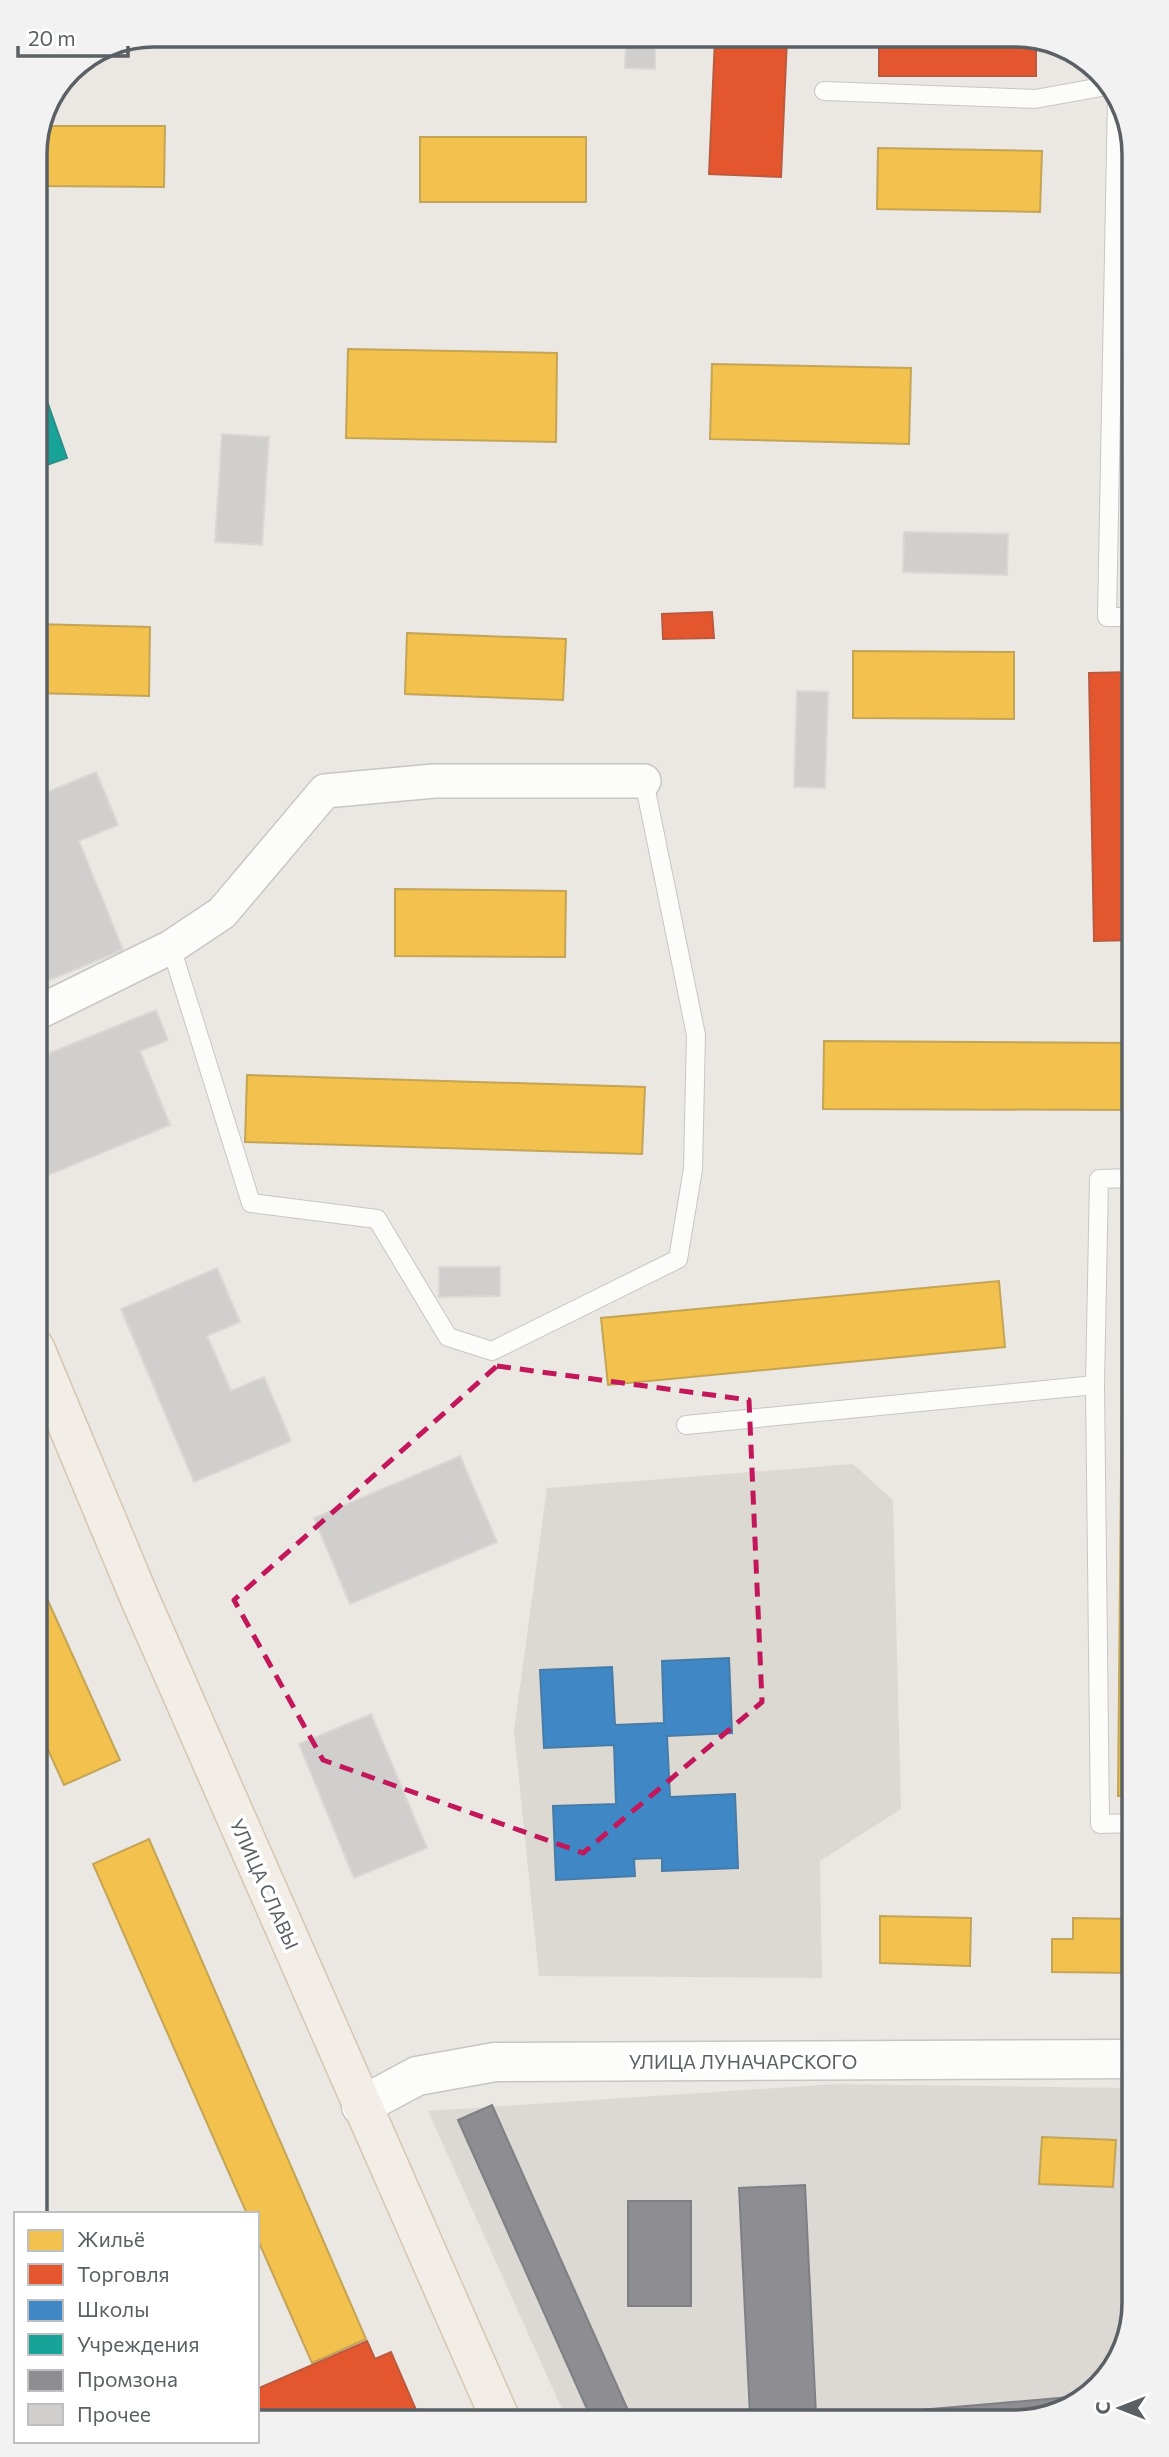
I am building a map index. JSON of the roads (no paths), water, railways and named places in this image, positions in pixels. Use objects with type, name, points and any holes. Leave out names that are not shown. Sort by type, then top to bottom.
[{"type":"main road","name":"УЛИЦА СЛАВЫ","points":[[47,1377],[140,1599],[497,2410]]},
{"type":"street","points":[[47,1008],[171,947],[222,913],[326,791],[434,781],[644,780]]},
{"type":"street","name":"УЛИЦА ЛУНАЧАРСКОГО","points":[[361,2106],[417,2076],[495,2062],[1122,2059]]},
{"type":"lane","points":[[824,91],[1035,99],[1099,88]]},
{"type":"lane","points":[[1117,122],[1107,617],[1122,617]]},
{"type":"lane","points":[[171,947],[251,1203],[377,1219],[448,1337],[492,1351],[678,1259],[692,1169],[696,1035],[644,780]]},
{"type":"lane","points":[[1122,1178],[1098,1179],[1096,1385],[1100,1824],[1122,1824]]},
{"type":"lane","points":[[686,1425],[1096,1385]]}]
